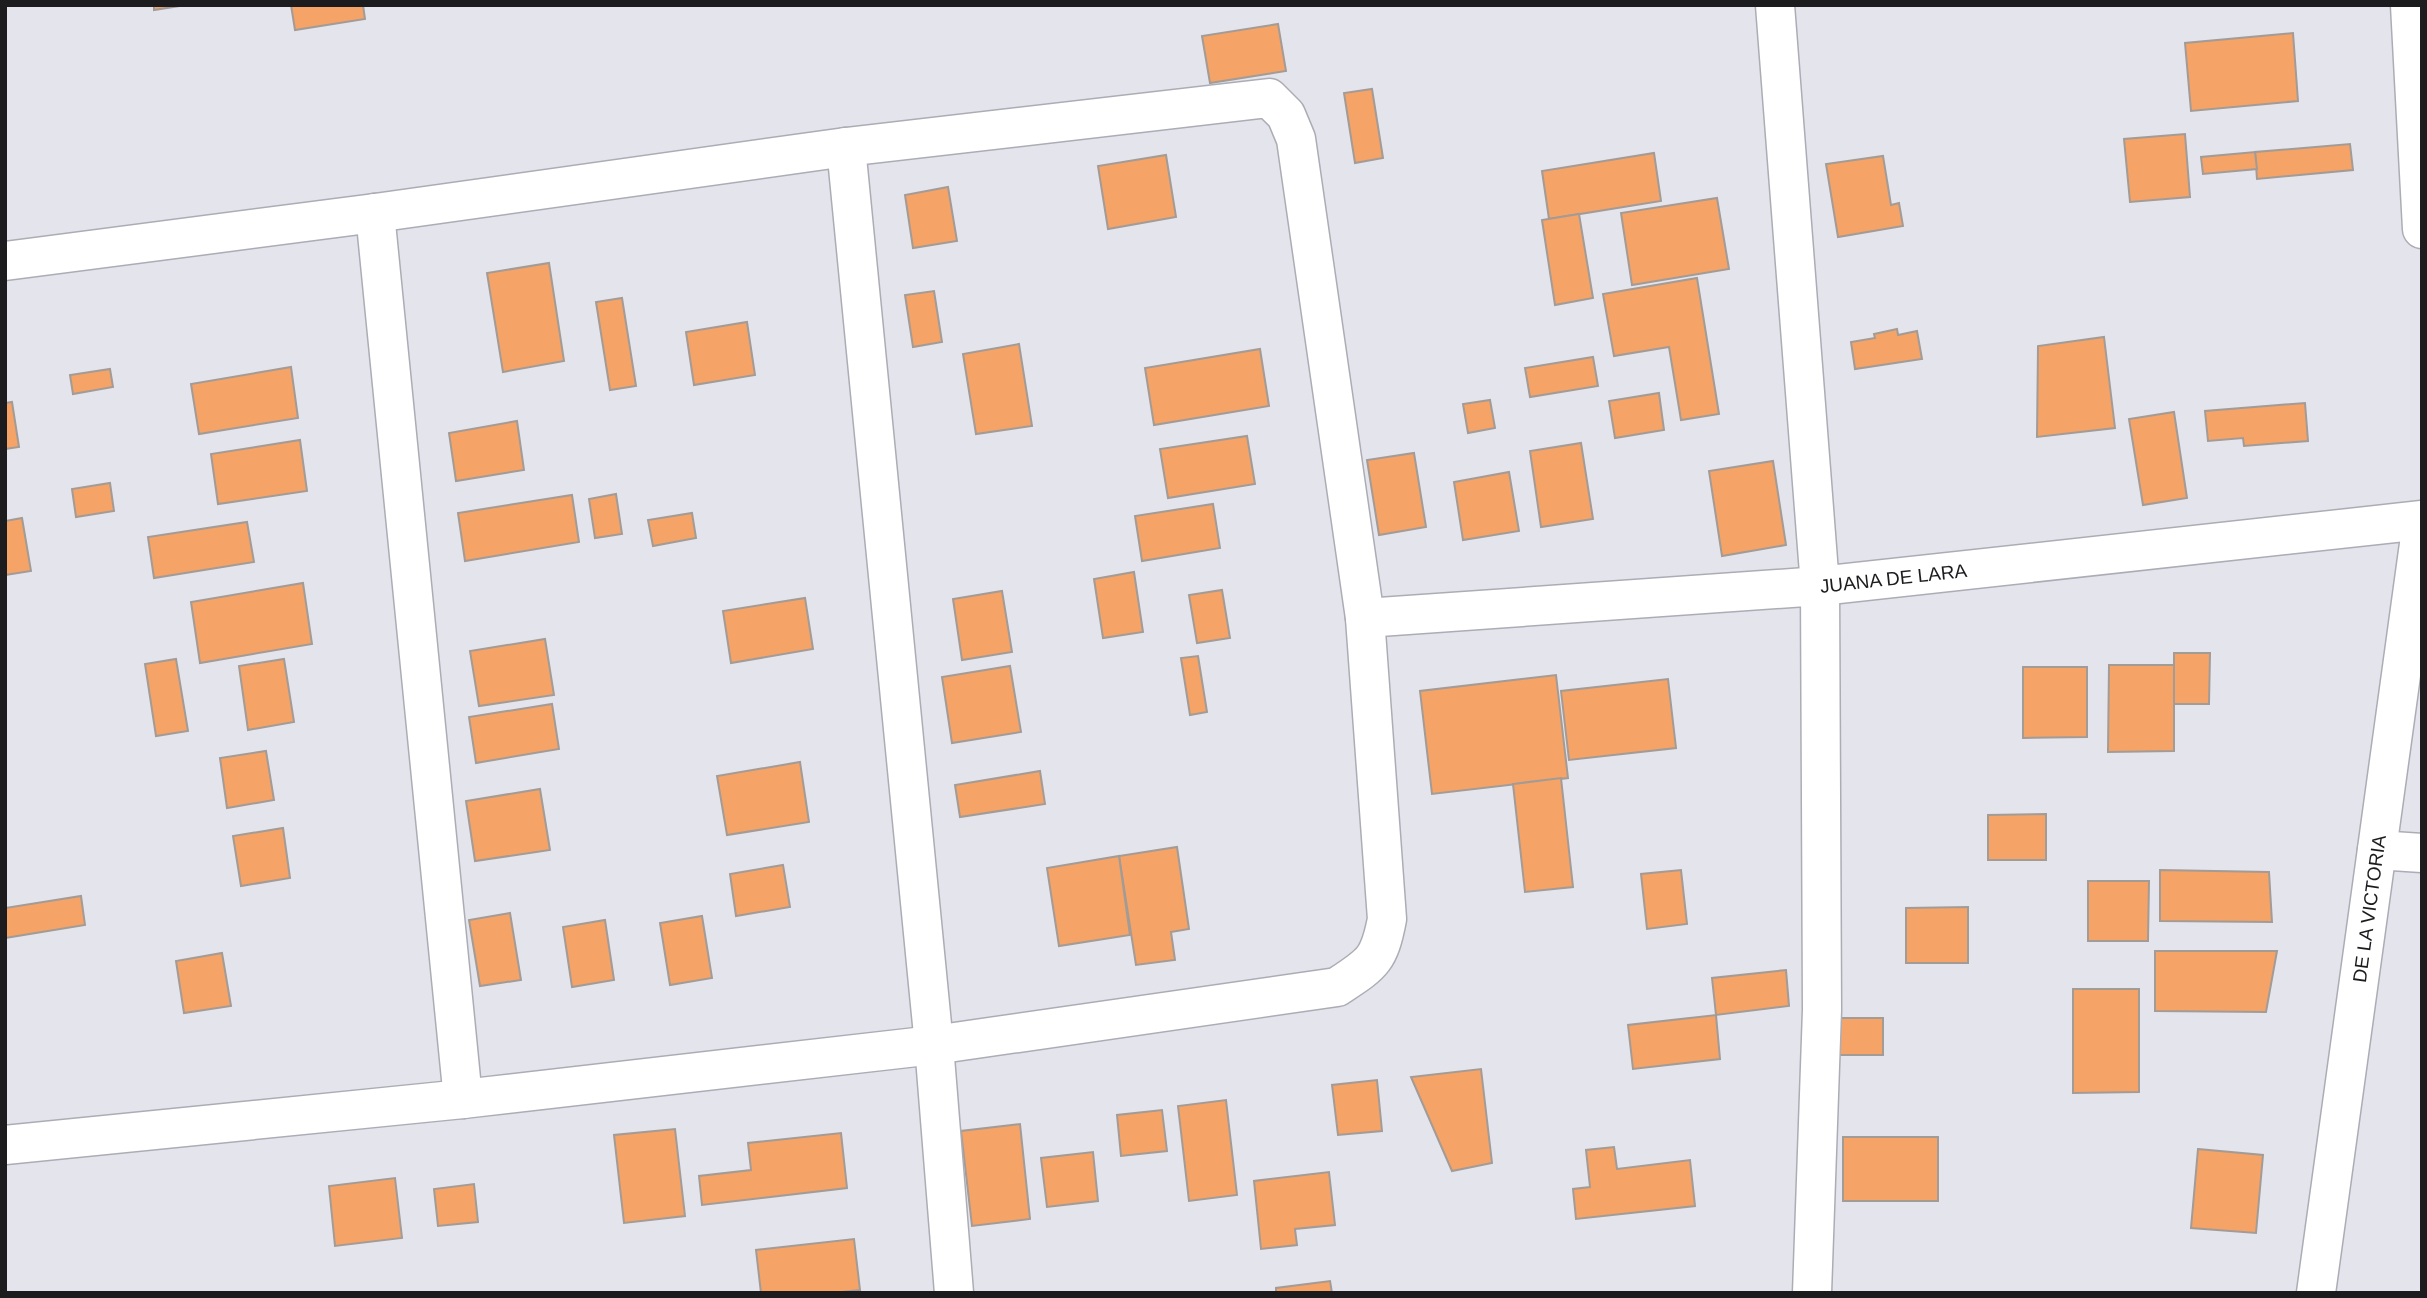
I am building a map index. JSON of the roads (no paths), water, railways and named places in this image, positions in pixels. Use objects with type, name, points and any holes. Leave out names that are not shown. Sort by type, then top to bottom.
[{"type":"street","points":[[1776,5],[1820,586],[1822,1010],[1812,1293]]},
{"type":"street","points":[[2410,5],[2422,229]]},
{"type":"street","points":[[5,261],[375,213],[846,147],[1269,98],[1286,115],[1296,139],[1365,618],[1387,919],[1382,946],[1370,965],[1337,986],[934,1045],[463,1099],[5,1145]]},
{"type":"street","points":[[846,147],[934,1045],[954,1293]]},
{"type":"street","points":[[375,213],[463,1099]]},
{"type":"street","name":"JUANA DE LARA","points":[[1365,618],[1820,586],[2422,521]]},
{"type":"street","name":"DE LA VICTORIA","points":[[2316,1293],[2422,521]]},
{"type":"street","points":[[2377,850],[2422,853]]}]
